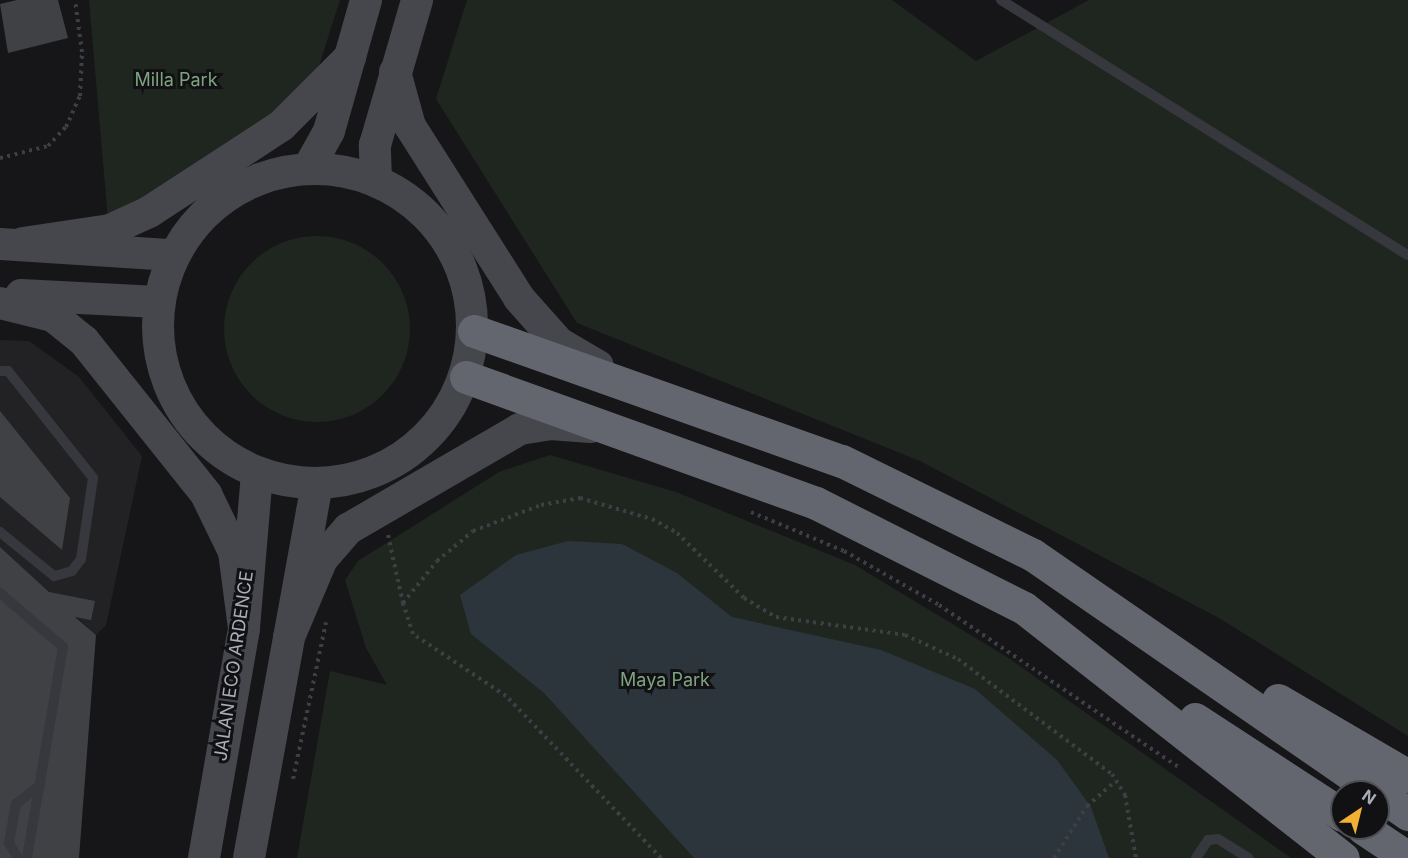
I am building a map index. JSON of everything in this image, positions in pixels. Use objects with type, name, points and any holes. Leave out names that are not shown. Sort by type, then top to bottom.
[{"type":"highway","points":[[474,331],[627,382],[842,461],[1058,572],[1408,776]]},
{"type":"highway","points":[[466,377],[816,503],[1024,608],[1330,807]]},
{"type":"highway","points":[[1058,572],[1360,780]]},
{"type":"highway","points":[[1024,608],[1344,858]]},
{"type":"highway","points":[[1390,801],[1408,813]]},
{"type":"highway","points":[[1381,840],[1401,853]]},
{"type":"street","points":[[309,167],[329,131],[366,0]]},
{"type":"street","points":[[376,181],[375,146],[394,72],[417,0]]},
{"type":"street","points":[[11,243],[110,230],[149,212],[281,126],[350,57]]},
{"type":"street","points":[[394,72],[410,126],[519,298],[559,343],[627,382]]},
{"type":"street","points":[[309,167],[376,181],[407,197],[444,234],[467,280],[474,331],[466,377],[443,420],[408,454],[365,477],[317,484],[257,473],[211,446],[177,404],[159,355],[158,302],[172,255],[206,209],[254,179],[309,167]]},
{"type":"street","points":[[11,243],[172,255]]},
{"type":"street","points":[[0,294],[158,302]]},
{"type":"street","points":[[0,303],[53,316],[84,341],[206,494],[234,552],[244,628],[290,637]]},
{"type":"street","points":[[290,637],[322,559],[348,529],[520,429],[550,424],[613,429]]},
{"type":"street","name":"JALAN ECO ARDENCE","points":[[204,858],[244,628],[257,473]]},
{"type":"street","points":[[249,858],[317,484]]},
{"type":"lane","points":[[1001,0],[1408,255]]},
{"type":"lane","points":[[0,371],[9,371],[93,478],[81,559],[72,571],[54,576],[0,532]]},
{"type":"lane","points":[[0,592],[63,647],[27,858]]},
{"type":"lane","points":[[18,858],[9,843],[16,804],[40,785]]},
{"type":"lane","points":[[1196,858],[1208,840],[1218,839],[1249,858]]},
{"type":"path","points":[[0,158],[48,146],[66,127],[80,96],[82,52],[75,0]]},
{"type":"path","points":[[403,603],[436,561],[473,531],[541,505],[580,498],[652,519],[677,533],[744,598],[776,617],[905,635],[958,659],[1116,781],[1125,795],[1136,858]]},
{"type":"path","points":[[745,509],[844,552],[939,605],[1037,667],[1192,777]]},
{"type":"path","points":[[378,534],[387,529],[412,634],[506,696],[661,858]]},
{"type":"path","points":[[290,792],[328,615]]},
{"type":"path","points":[[1054,858],[1076,821],[1101,792],[1116,781]]},
{"type":"shaded area","points":[[0,340],[29,341],[79,377],[142,456],[106,625],[96,635],[0,547]]},
{"type":"shaded area","points":[[568,541],[622,544],[677,573],[732,617],[881,650],[975,689],[1057,760],[1091,807],[1109,858],[694,858],[544,693],[471,634],[460,595],[516,555]]},
{"type":"green space","name":"Milla Park","points":[[89,0],[340,0],[318,69],[301,94],[108,220]]},
{"type":"green space","points":[[467,0],[892,0],[976,61],[1089,0],[1408,0],[1408,736],[1219,618],[920,461],[577,323],[436,99]]},
{"type":"green space","points":[[317,236],[335,237],[353,243],[369,251],[383,263],[395,277],[403,293],[409,311],[409,347],[403,365],[395,381],[383,395],[369,407],[353,415],[335,421],[317,422],[299,421],[281,415],[265,407],[251,395],[239,381],[231,365],[225,347],[224,329],[225,311],[231,293],[239,277],[251,263],[265,251],[281,243],[299,237]]},
{"type":"green space","name":"Maya Park","points":[[550,455],[676,492],[855,565],[1007,657],[1291,858],[297,858],[330,671],[387,685],[366,648],[345,580],[358,561],[499,472]]},
{"type":"building","points":[[17,0],[58,0],[68,38],[8,53],[0,4]]},
{"type":"building","points":[[0,411],[70,498],[62,550],[0,497]]},
{"type":"building","points":[[0,547],[49,592],[95,601],[91,620],[75,617],[96,635],[79,858],[0,858]]}]
